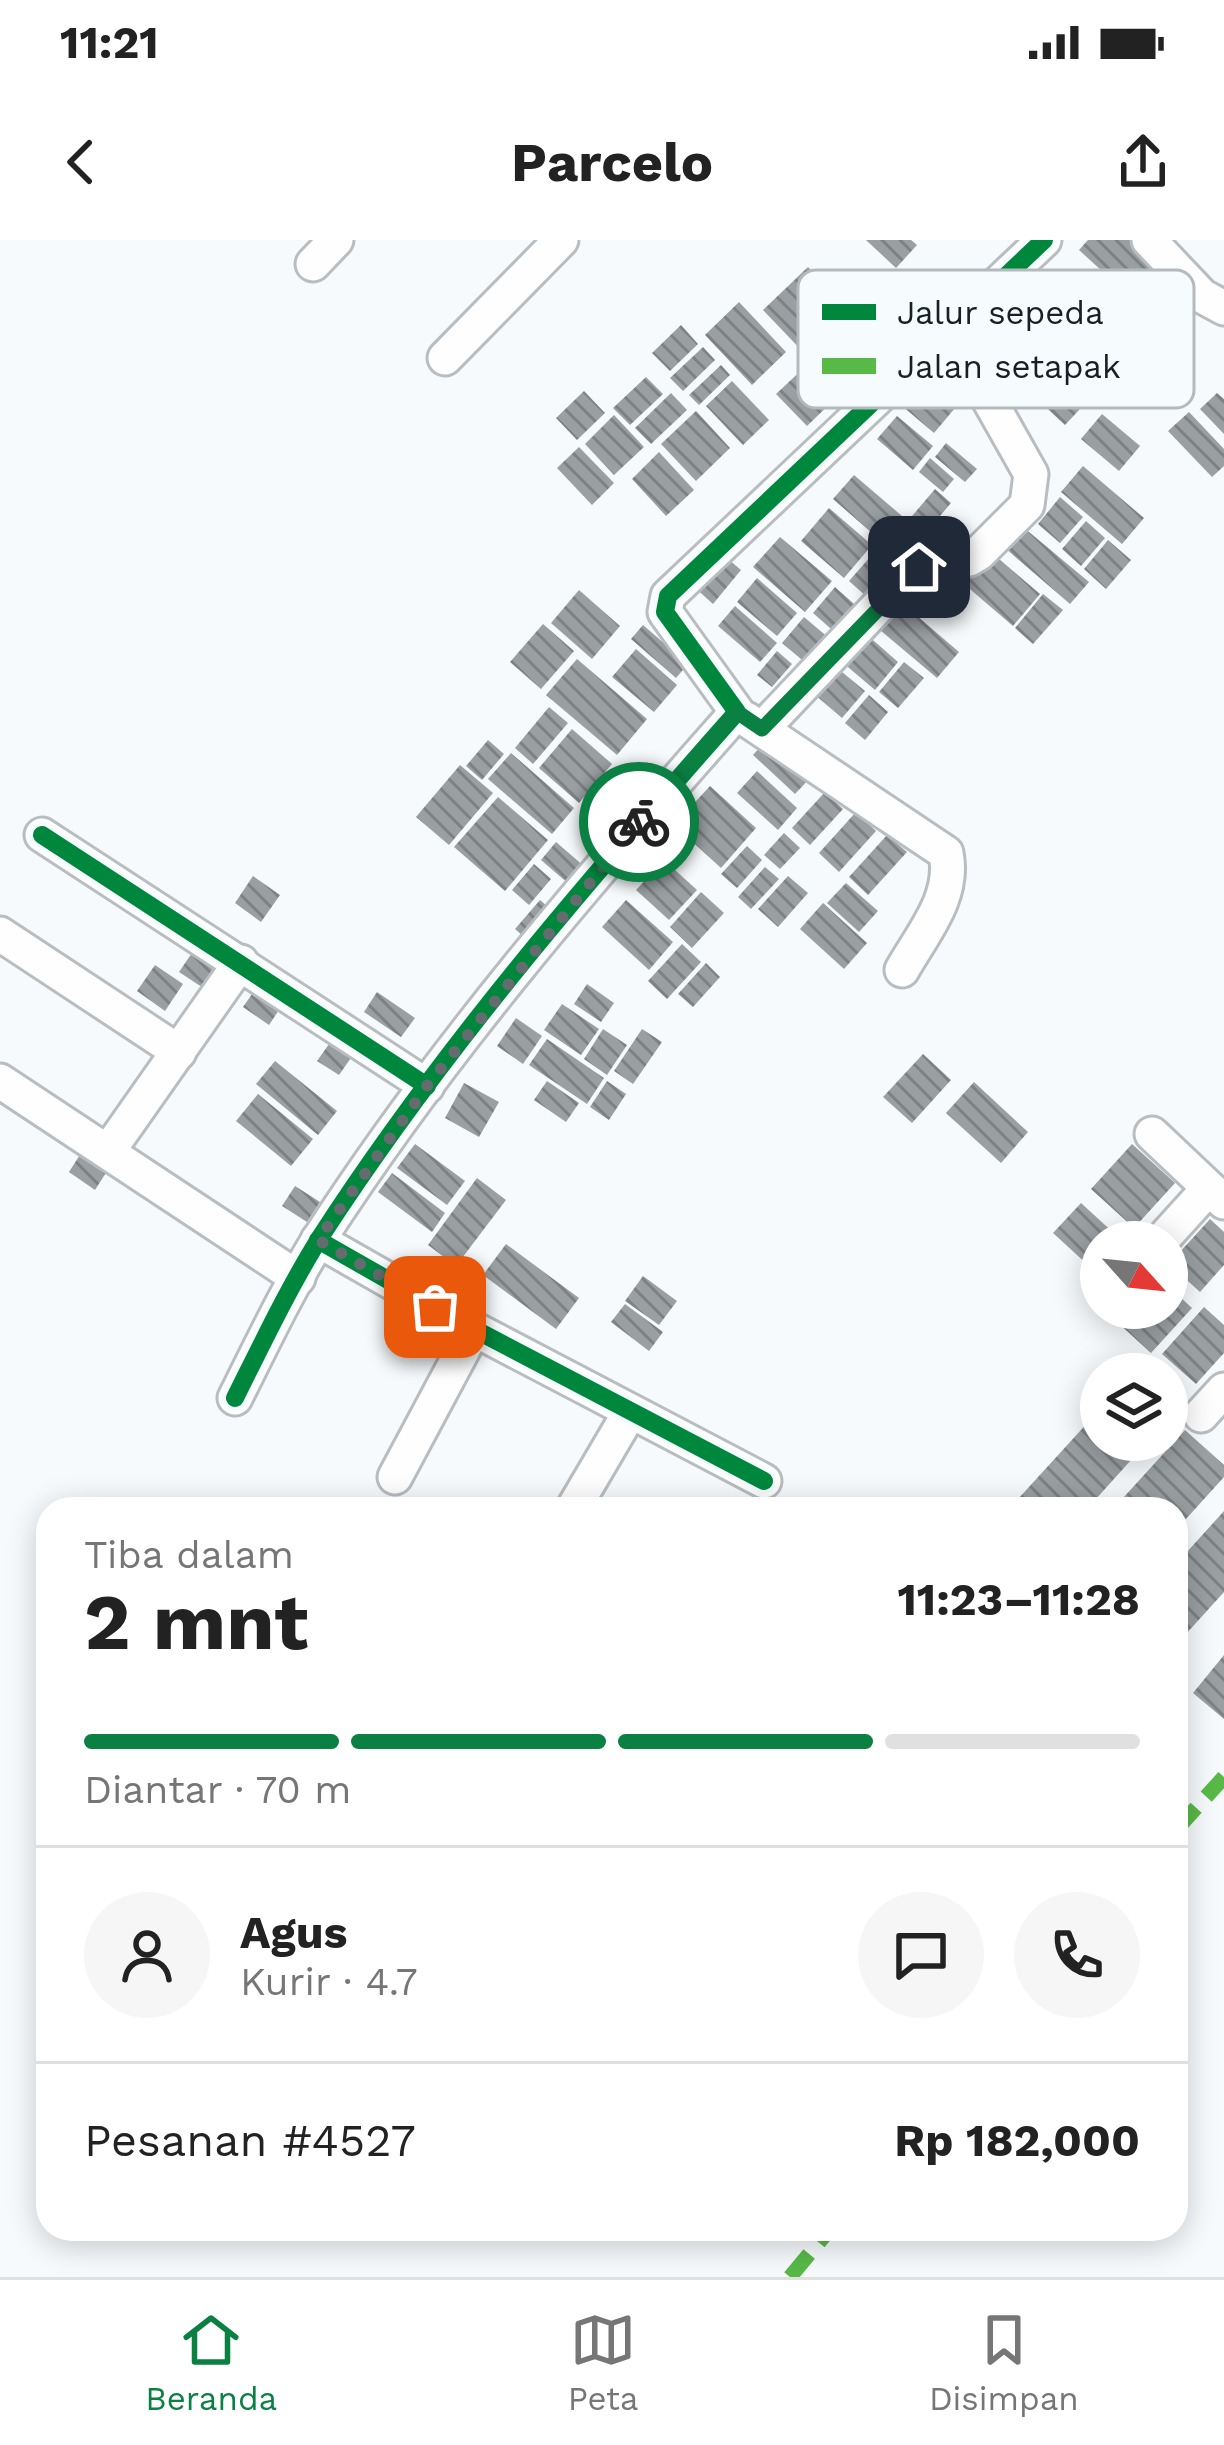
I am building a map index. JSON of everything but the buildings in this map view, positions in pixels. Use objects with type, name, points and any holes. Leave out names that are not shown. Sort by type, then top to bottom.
[{"type":"street","points":[[445,358],[561,240]]},
{"type":"street","points":[[1011,270],[1043,240]]},
{"type":"street","points":[[1149,240],[1177,270]]},
{"type":"street","points":[[1194,288],[1224,308]]},
{"type":"street","points":[[866,408],[668,596],[665,612],[750,721],[946,853],[950,874],[943,900],[902,970]]},
{"type":"street","points":[[235,1398],[318,1240],[427,1086],[620,844],[903,580],[935,560],[969,559],[979,554],[1027,506],[1031,474],[994,408]]},
{"type":"street","points":[[42,835],[427,1086]]},
{"type":"street","points":[[0,934],[178,1052]]},
{"type":"street","points":[[109,1150],[241,962]]},
{"type":"street","points":[[0,1081],[298,1279]]},
{"type":"street","points":[[1152,1134],[1217,1195],[1185,1221]]},
{"type":"street","points":[[318,1240],[474,1329],[764,1481]]},
{"type":"street","points":[[395,1478],[474,1329]]},
{"type":"street","points":[[580,1497],[630,1412]]},
{"type":"marked path","points":[[1188,1817],[1224,1777]]},
{"type":"marked path","points":[[790,2277],[820,2241]]},
{"type":"cycle path","points":[[1012,270],[1044,240]]},
{"type":"cycle path","points":[[235,1398],[309,1255],[416,1099],[573,901],[737,712],[665,612],[668,596],[867,408]]},
{"type":"cycle path","points":[[42,835],[427,1086]]},
{"type":"cycle path","points":[[318,1240],[474,1329],[764,1481]]},
{"type":"way so far","points":[[435,1307],[318,1240],[427,1086],[639,822]]},
{"type":"route","points":[[639,822],[737,712],[762,729],[919,567]]}]
